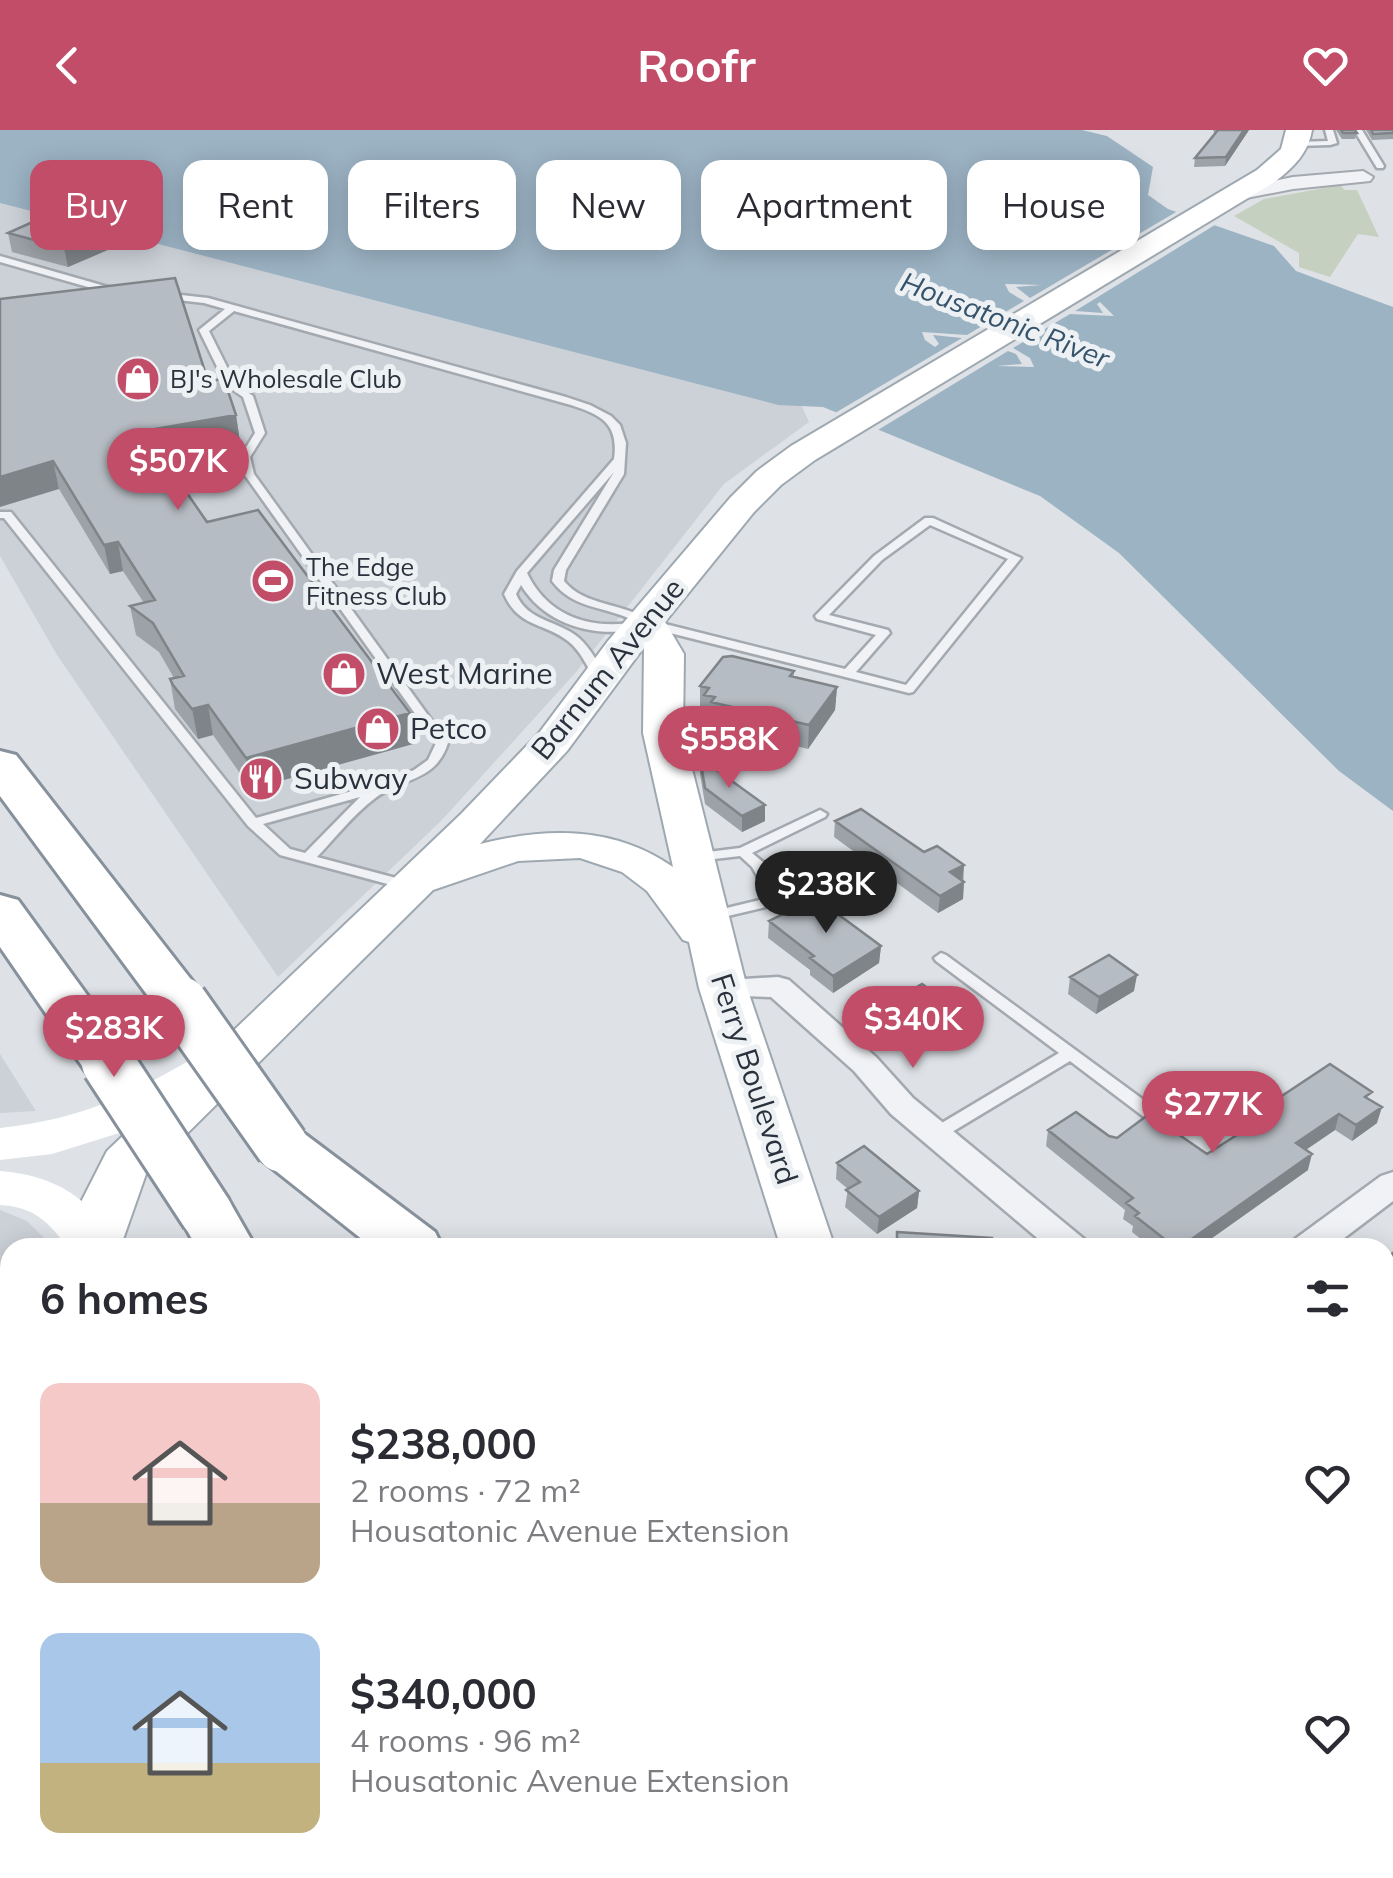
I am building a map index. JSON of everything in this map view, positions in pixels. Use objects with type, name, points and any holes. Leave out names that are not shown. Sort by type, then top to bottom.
[{"type":"highway","points":[[0,765],[181,1003],[345,1238]]},
{"type":"highway","points":[[0,911],[108,1063],[217,1231]]},
{"type":"highway","points":[[282,1146],[401,1238]]},
{"type":"main road","name":"Barnum Avenue","points":[[96,1238],[106,1204],[125,1164],[412,887],[553,742],[600,678],[756,490],[820,443],[1230,198],[1293,146]]},
{"type":"main road","name":"Ferry Boulevard","points":[[645,623],[661,638],[668,654],[663,733],[714,951],[805,1238]]},
{"type":"main road","points":[[412,887],[466,862],[506,850],[549,844],[592,847],[632,860],[655,874],[676,895],[714,951]]},
{"type":"main road","points":[[0,1144],[52,1138],[132,1114],[239,1053]]},
{"type":"main road","points":[[0,1188],[50,1196],[66,1210],[86,1238]]},
{"type":"street","points":[[1293,146],[1311,172],[1382,172]]},
{"type":"street","points":[[1230,198],[1293,183],[1382,172]]},
{"type":"street","points":[[714,951],[778,987],[865,1064],[902,1106],[1060,1238]]},
{"type":"street","points":[[1320,1238],[1393,1184]]},
{"type":"lane","points":[[1329,130],[1334,142]]},
{"type":"lane","points":[[1358,130],[1382,172]]},
{"type":"lane","points":[[1293,146],[1367,144]]},
{"type":"lane","points":[[0,259],[138,298],[98,303]]},
{"type":"lane","points":[[152,296],[191,296],[583,406],[618,428],[622,439],[617,461],[619,474],[560,570],[558,581],[571,596],[630,612],[645,623]]},
{"type":"lane","points":[[232,308],[204,330],[231,385],[248,396],[260,433],[260,440],[245,455],[250,474],[442,743],[438,760],[423,771],[253,823]]},
{"type":"lane","points":[[600,678],[573,639],[532,620],[515,606],[510,594],[520,572],[617,461]]},
{"type":"lane","points":[[0,515],[7,514],[253,823],[285,852],[412,887]]},
{"type":"lane","points":[[520,572],[526,591],[554,615],[609,628],[645,623],[908,688],[1015,558],[929,520],[878,558],[821,616],[884,633],[848,673]]},
{"type":"lane","points":[[308,858],[380,787]]},
{"type":"lane","points":[[690,858],[743,852],[820,814]]},
{"type":"lane","points":[[714,951],[776,896],[758,865],[743,852]]},
{"type":"lane","points":[[941,958],[1150,1113]]},
{"type":"lane","points":[[936,1134],[1070,1054]]},
{"type":"shaded area","points":[[0,203],[30,211],[30,250],[163,250],[163,245],[778,405],[801,404],[809,422],[724,484],[577,671],[442,820],[278,977],[57,655],[0,556]]},
{"type":"shaded area","points":[[0,1054],[36,1111],[0,1113]]},
{"type":"shaded area","points":[[0,1210],[27,1221],[44,1238],[0,1238]]},
{"type":"green space","points":[[1340,185],[1345,190],[1357,190],[1379,237],[1358,234],[1330,277],[1299,267],[1299,253],[1234,216],[1264,199]]},
{"type":"water","name":"Housatonic River","points":[[0,130],[1082,130],[1107,136],[1153,167],[1148,195],[1168,209],[1274,246],[1296,271],[1393,307],[1393,811],[1339,771],[1119,553],[1040,496],[823,407],[778,405],[163,245],[163,160],[30,160],[30,211],[0,203]]},
{"type":"pier","points":[[1183,208],[1223,220],[1075,311],[1103,313],[1097,304],[1100,302],[1114,316],[1070,314],[1013,348],[1030,358],[1034,367],[996,366],[1022,364],[1016,354],[1008,351],[873,433],[830,416],[962,338],[933,335],[939,344],[935,347],[922,332],[967,335],[1024,301],[1009,292],[1005,284],[1041,285],[1016,287],[1030,298],[1112,250],[1140,250],[1140,233]]},
{"type":"building","points":[[1218,130],[1244,130],[1226,157],[1195,158]]},
{"type":"building","points":[[1371,130],[1393,130],[1393,133],[1373,134]]},
{"type":"building","points":[[30,223],[30,239],[8,233]]},
{"type":"building","points":[[175,278],[208,381],[224,379],[236,415],[144,431],[207,522],[258,510],[410,713],[246,758],[208,705],[192,709],[173,685],[170,679],[184,676],[153,623],[130,606],[155,600],[118,542],[104,545],[53,461],[0,477],[0,299]]},
{"type":"building","points":[[723,657],[794,671],[790,676],[837,687],[809,725],[711,702],[715,697],[704,695],[709,688],[700,686]]},
{"type":"building","points":[[700,758],[765,805],[742,816],[705,788]]},
{"type":"building","points":[[861,809],[924,852],[937,846],[964,865],[950,872],[964,882],[940,896],[835,821]]},
{"type":"building","points":[[816,898],[881,946],[833,976],[769,921]]},
{"type":"building","points":[[1109,955],[1137,975],[1099,997],[1070,977]]},
{"type":"building","points":[[922,984],[954,1007],[930,1019],[898,998]]},
{"type":"building","points":[[1330,1064],[1372,1092],[1365,1097],[1382,1107],[1356,1125],[1339,1114],[1296,1143],[1312,1154],[1193,1238],[1163,1238],[1135,1216],[1139,1213],[1126,1203],[1133,1198],[1048,1130],[1076,1112],[1117,1138],[1149,1114],[1207,1154],[1254,1124],[1247,1119]]},
{"type":"building","points":[[864,1146],[919,1191],[879,1217],[846,1190],[860,1182],[837,1163]]},
{"type":"building","points":[[897,1232],[992,1238],[897,1238]]},
{"type":"place","name":"BJ's Wholesale Club","points":[[138,379]]},
{"type":"place","name":"The Edge Fitness Club","points":[[273,581]]},
{"type":"place","name":"West Marine","points":[[344,674]]},
{"type":"place","name":"Petco","points":[[378,729]]},
{"type":"place","name":"Subway","points":[[261,779]]}]
